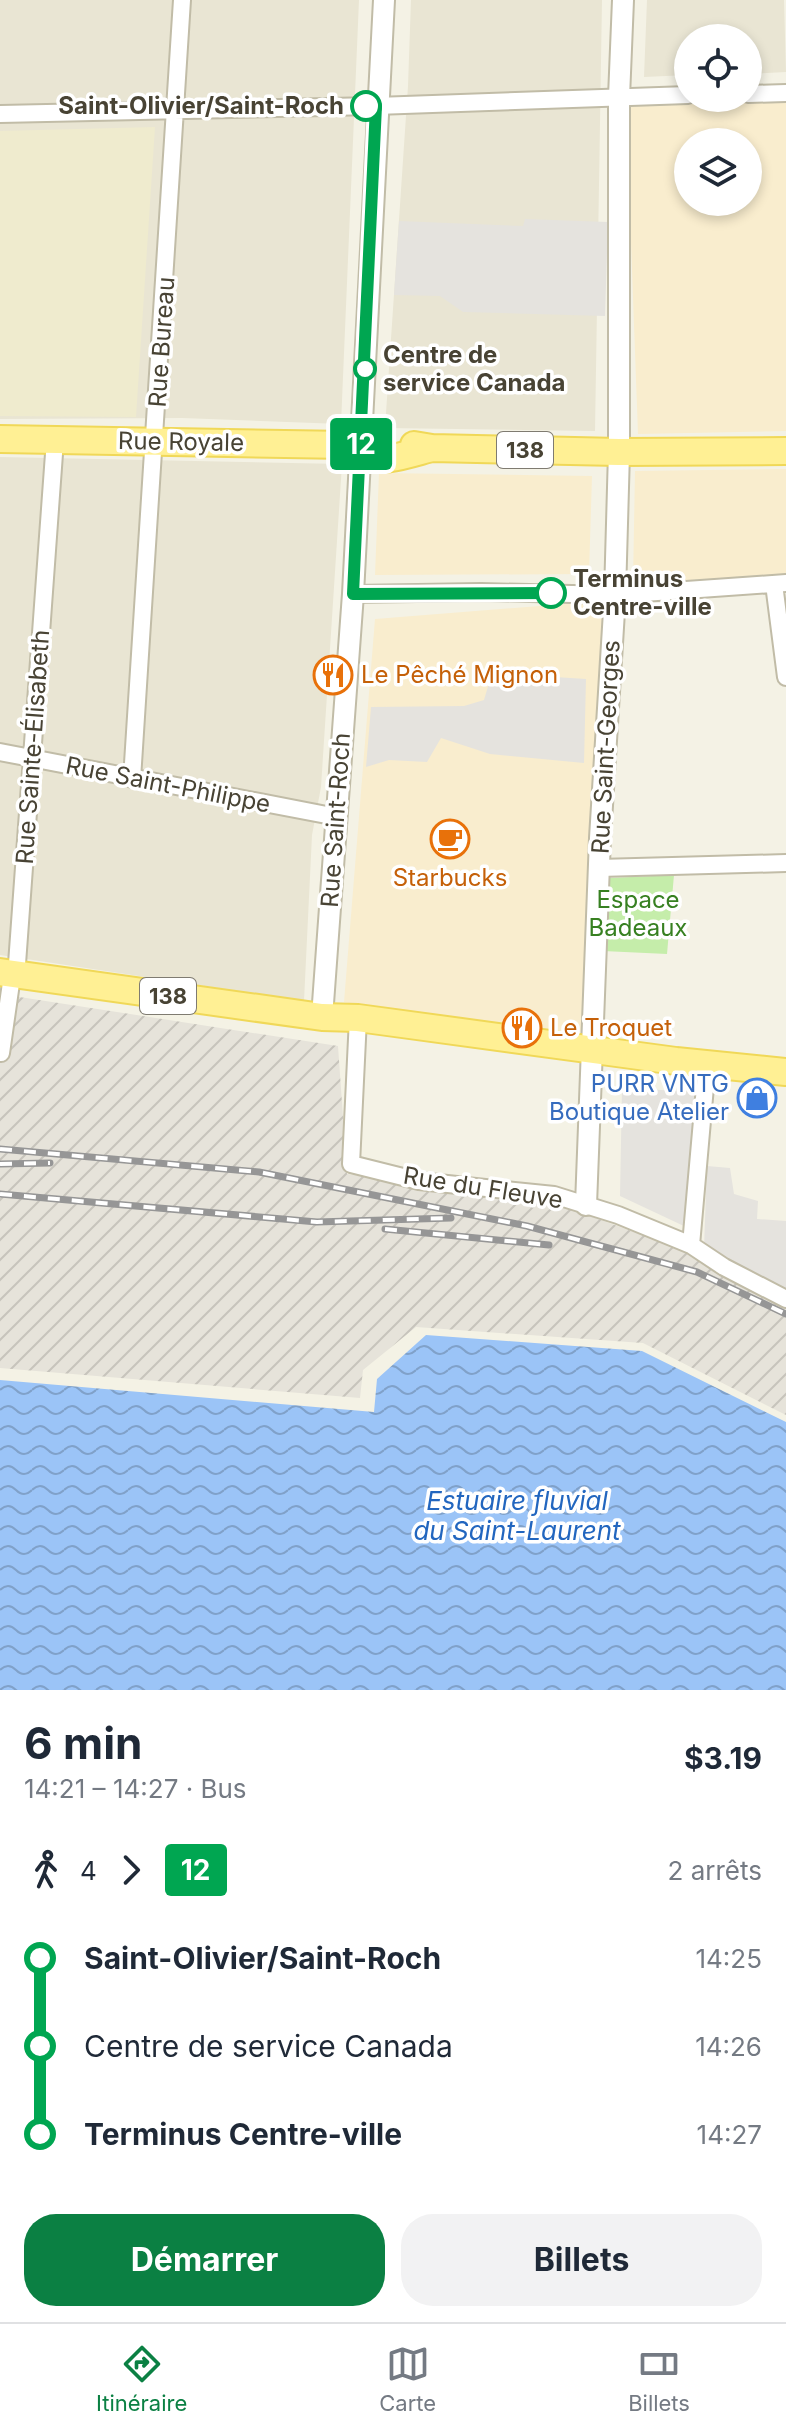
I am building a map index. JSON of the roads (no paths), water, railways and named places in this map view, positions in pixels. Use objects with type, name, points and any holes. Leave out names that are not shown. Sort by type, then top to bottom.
[{"type":"main road","name":"Rue Royale","points":[[0,439],[361,447],[382,441],[432,448],[619,452],[786,451]]},
{"type":"main road","name":"138","points":[[7,973],[322,1017],[358,1018],[786,1072]]},
{"type":"street","name":"Rue Bureau","points":[[132,779],[182,0]]},
{"type":"street","name":"Rue Saint-Roch","points":[[322,1017],[353,594],[376,106],[384,0]]},
{"type":"street","name":"Rue Saint-Georges","points":[[586,1205],[599,868],[615,595],[619,452],[619,97],[623,0]]},
{"type":"street","points":[[762,94],[786,93]]},
{"type":"street","points":[[0,114],[674,95]]},
{"type":"street","name":"Rue Sainte-Élisabeth","points":[[1,1053],[7,973],[33,759],[55,440]]},
{"type":"street","points":[[353,594],[481,592],[615,595],[780,583],[786,677]]},
{"type":"street","name":"Rue Saint-Philippe","points":[[0,752],[337,817]]},
{"type":"street","points":[[599,868],[786,863]]},
{"type":"street","name":"Rue du Fleuve","points":[[358,1018],[351,1164],[419,1181],[554,1195],[691,1245],[724,1267],[786,1299]]},
{"type":"street","points":[[691,1245],[707,1064]]},
{"type":"water","name":"Estuaire fluvial du Saint-Laurent","points":[[426,1335],[642,1351],[786,1422],[786,1690],[0,1690],[0,1380],[374,1412],[377,1379]]},
{"type":"railway","points":[[0,1149],[259,1172],[527,1226],[697,1272],[786,1314]]},
{"type":"railway","points":[[0,1164],[50,1163]]},
{"type":"railway","points":[[0,1194],[317,1222],[451,1218]]},
{"type":"railway","points":[[385,1229],[549,1245]]},
{"type":"place","name":"Saint-Olivier/Saint-Roch","points":[[366,106]]},
{"type":"place","name":"Centre de service Canada","points":[[365,369]]},
{"type":"place","name":"Terminus Centre-ville","points":[[551,593]]},
{"type":"place","name":"Le Pêché Mignon","points":[[333,675]]},
{"type":"place","name":"Starbucks","points":[[450,839]]},
{"type":"place","name":"Le Troquet","points":[[522,1028]]},
{"type":"place","name":"PURR VNTG Boutique Atelier","points":[[757,1098]]},
{"type":"park label","name":"Espace Badeaux","points":[[638,914]]}]
